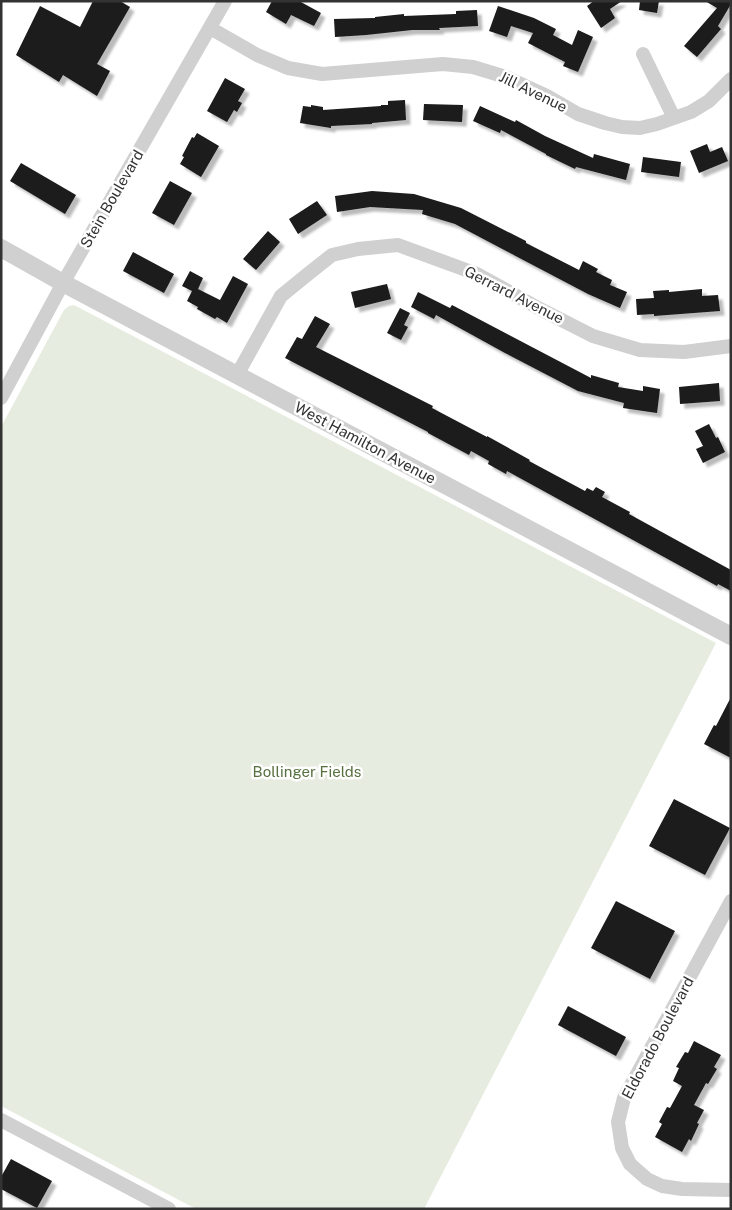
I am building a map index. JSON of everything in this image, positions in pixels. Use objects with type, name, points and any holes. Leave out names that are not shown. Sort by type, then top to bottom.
[{"type":"street","name":"Stein Boulevard","points":[[1,398],[63,282],[225,1]]},
{"type":"street","name":"Jill Avenue","points":[[210,28],[257,55],[288,68],[322,74],[443,64],[473,67],[506,77],[548,96],[578,114],[622,127],[640,128],[691,112],[709,101],[731,79]]},
{"type":"street","points":[[643,54],[674,118]]},
{"type":"street","name":"Gerrard Avenue","points":[[236,375],[281,296],[308,274],[332,256],[358,249],[398,245],[477,274],[593,336],[640,350],[684,352],[731,346]]},
{"type":"street","name":"West Hamilton Avenue","points":[[1,248],[236,375],[731,636]]},
{"type":"street","name":"Eldorado Boulevard","points":[[731,902],[624,1098],[618,1122],[622,1148],[630,1164],[647,1179],[662,1186],[682,1189],[731,1190]]},
{"type":"street","points":[[3,1124],[169,1209]]},
{"type":"green space","name":"Bollinger Fields","points":[[74,305],[716,643],[424,1209],[196,1209],[1,1106],[1,427],[64,310]]},
{"type":"building","points":[[93,1],[120,1],[130,7],[97,64],[110,71],[97,96],[63,75],[59,82],[16,55],[40,6],[80,27]]},
{"type":"building","points":[[272,1],[299,1],[321,13],[314,26],[291,15],[286,24],[266,12]]},
{"type":"building","points":[[594,1],[622,1],[610,9],[615,18],[601,28],[587,6]]},
{"type":"building","points":[[640,1],[659,1],[657,13],[639,10]]},
{"type":"building","points":[[705,1],[731,1],[731,4],[718,26],[721,29],[697,57],[684,46],[717,8]]},
{"type":"building","points":[[498,6],[534,18],[556,29],[553,35],[572,45],[578,30],[593,37],[578,72],[563,66],[565,62],[528,43],[533,33],[511,26],[507,37],[489,31]]},
{"type":"building","points":[[477,10],[478,26],[335,37],[334,19],[375,18],[404,14],[404,16],[456,14],[456,11]]},
{"type":"building","points":[[225,78],[245,89],[238,101],[242,103],[237,112],[234,110],[227,122],[207,111]]},
{"type":"building","points":[[405,100],[406,120],[331,126],[331,128],[300,123],[303,106],[323,107],[323,110],[381,106],[388,105],[388,101]]},
{"type":"building","points":[[424,104],[463,105],[462,122],[423,120]]},
{"type":"building","points":[[480,106],[515,122],[516,120],[545,136],[593,158],[594,154],[630,164],[626,180],[576,167],[575,169],[501,130],[500,133],[473,121]]},
{"type":"building","points":[[197,133],[219,146],[201,177],[180,164],[192,137],[194,138]]},
{"type":"building","points":[[707,144],[710,152],[722,147],[728,161],[699,173],[690,151]]},
{"type":"building","points":[[643,157],[681,162],[679,177],[641,172]]},
{"type":"building","points":[[21,163],[76,195],[65,214],[10,181]]},
{"type":"building","points":[[170,181],[192,193],[174,225],[152,213]]},
{"type":"building","points":[[372,191],[414,194],[461,208],[579,270],[583,261],[598,269],[596,272],[612,280],[610,285],[627,292],[620,308],[588,294],[455,224],[422,214],[423,210],[370,207],[337,212],[335,196]]},
{"type":"building","points":[[317,201],[327,215],[298,234],[289,219]]},
{"type":"building","points":[[268,231],[280,242],[256,270],[243,259]]},
{"type":"building","points":[[133,252],[174,274],[164,293],[123,271]]},
{"type":"building","points":[[190,271],[203,278],[198,289],[220,300],[233,276],[248,284],[227,323],[217,317],[215,319],[187,301],[192,291],[182,286]]},
{"type":"building","points":[[387,284],[391,299],[355,308],[351,292]]},
{"type":"building","points":[[702,289],[702,296],[718,295],[720,311],[654,316],[654,314],[637,315],[636,299],[654,298],[653,291],[669,290],[669,292]]},
{"type":"building","points":[[418,292],[450,308],[452,305],[591,378],[591,375],[619,383],[618,387],[643,391],[643,386],[660,389],[657,413],[623,408],[624,403],[578,391],[436,315],[434,319],[411,307]]},
{"type":"building","points":[[400,308],[410,313],[404,325],[408,327],[401,340],[387,333]]},
{"type":"building","points":[[315,316],[330,324],[316,347],[433,406],[432,408],[487,436],[585,491],[587,488],[593,491],[596,487],[605,492],[602,497],[630,512],[629,514],[731,570],[731,591],[718,584],[717,586],[507,471],[506,474],[488,464],[489,461],[471,451],[469,455],[285,358],[297,337],[302,339]]},
{"type":"building","points":[[719,383],[720,401],[680,404],[679,387]]},
{"type":"building","points":[[709,424],[725,452],[703,463],[696,449],[703,446],[695,431]]},
{"type":"building","points":[[731,697],[731,758],[704,744]]},
{"type":"building","points":[[674,799],[730,828],[705,875],[649,846]]},
{"type":"building","points":[[616,901],[675,931],[650,979],[591,948]]},
{"type":"building","points":[[568,1006],[626,1037],[616,1056],[558,1025]]},
{"type":"building","points":[[694,1041],[721,1055],[714,1067],[717,1069],[708,1084],[706,1083],[694,1105],[704,1110],[691,1141],[689,1139],[682,1152],[655,1137],[662,1124],[659,1122],[667,1107],[670,1108],[682,1086],[673,1081],[679,1068],[676,1067],[685,1052],[688,1053]]},
{"type":"building","points":[[11,1159],[52,1181],[37,1208],[1,1189],[1,1177]]}]
